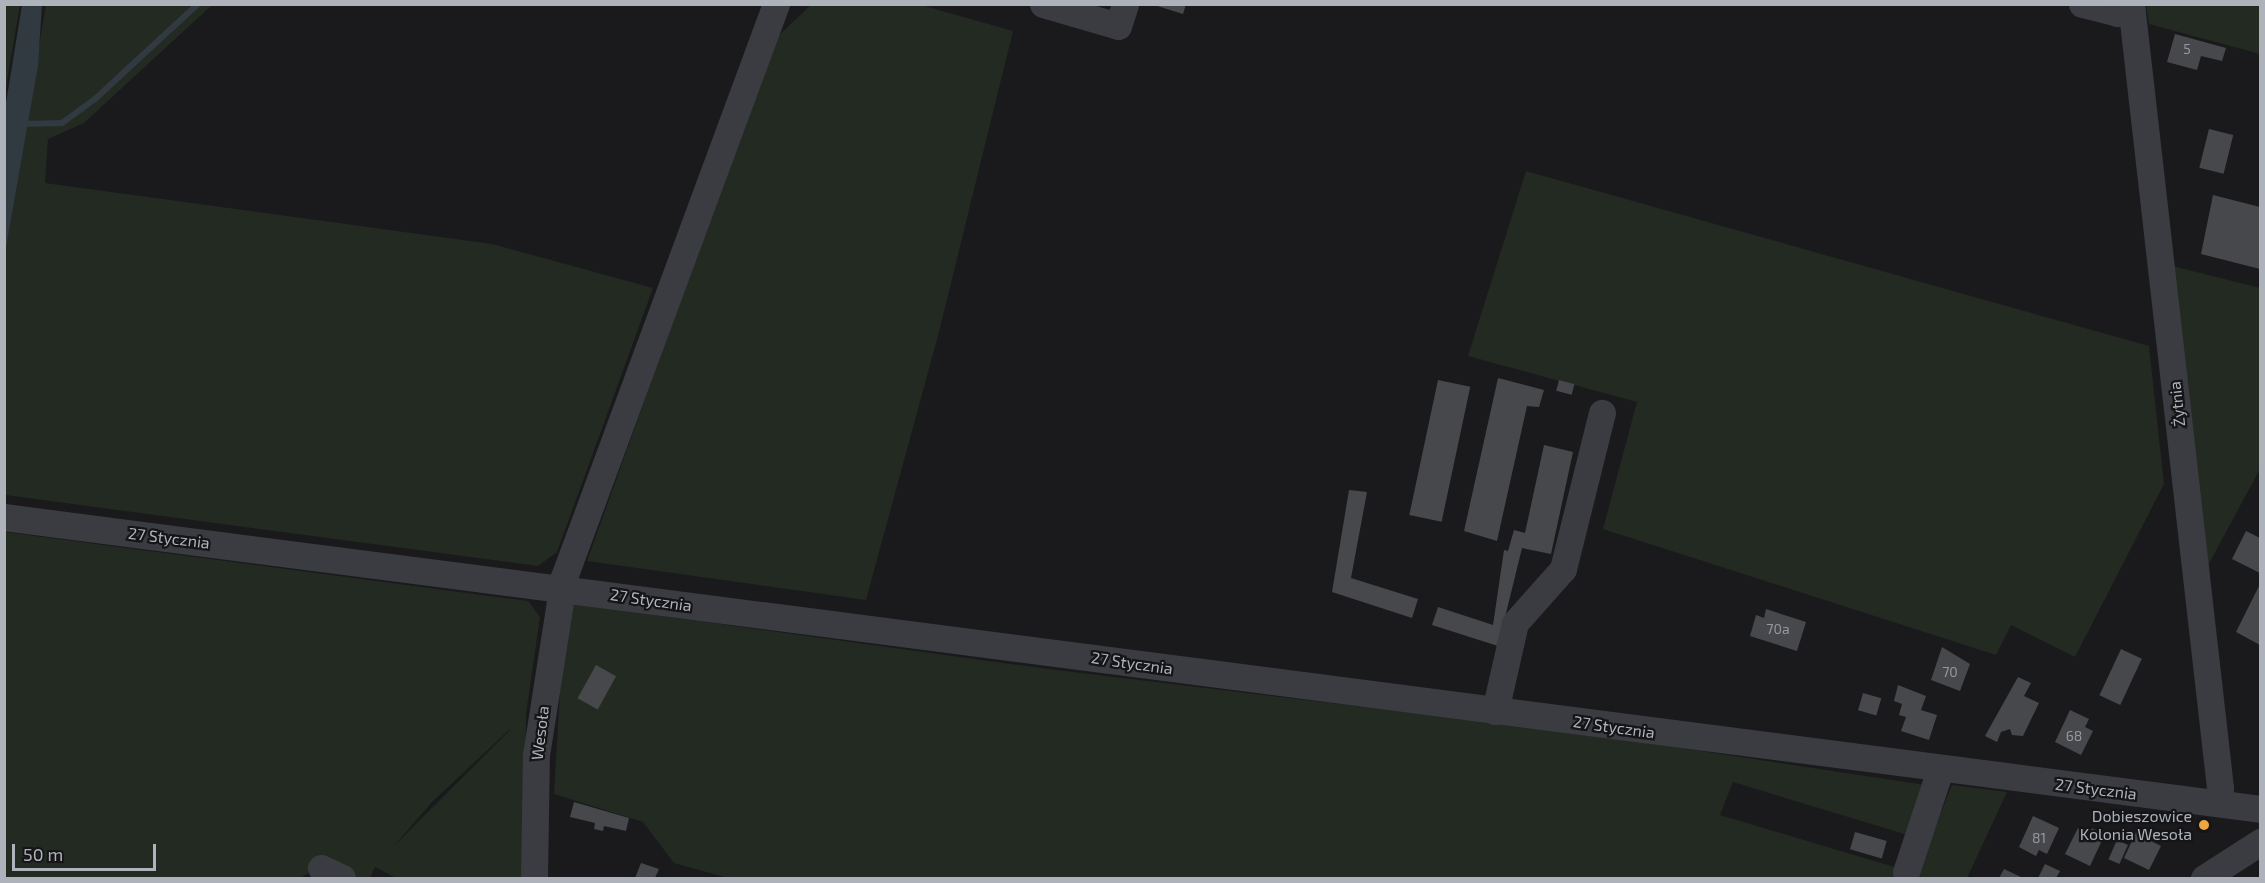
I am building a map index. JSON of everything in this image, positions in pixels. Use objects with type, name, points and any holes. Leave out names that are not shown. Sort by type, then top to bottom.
[{"type":"street","points":[[773,13],[792,4]]},
{"type":"street","points":[[1043,4],[1118,26],[1125,4]]},
{"type":"street","points":[[2082,4],[2107,12],[2132,8]]},
{"type":"street","name":"Żytnia","points":[[2132,8],[2220,788],[2218,803]]},
{"type":"street","name":"Wesoła","points":[[534,879],[536,755],[562,588],[773,13]]},
{"type":"street","points":[[1495,711],[1515,622],[1563,569],[1602,413]]},
{"type":"street","name":"27 Stycznia","points":[[4,517],[562,588],[1940,770],[2260,809]]},
{"type":"street","points":[[1906,872],[1940,770]]},
{"type":"street","points":[[2204,879],[2260,842]]},
{"type":"shaded area","points":[[812,4],[921,5],[1013,31],[939,332],[866,600],[587,561],[774,40]]},
{"type":"shaded area","points":[[4,5],[20,5],[5,93]]},
{"type":"shaded area","points":[[22,5],[42,5],[38,66],[5,253],[5,109]]},
{"type":"shaded area","points":[[46,5],[212,5],[84,123],[48,139],[45,183],[492,244],[653,288],[557,552],[538,566],[5,495],[5,247]]},
{"type":"shaded area","points":[[2146,5],[2260,5],[2260,54],[2149,24]]},
{"type":"shaded area","points":[[1526,171],[2149,346],[2164,484],[2075,657],[2011,625],[1996,655],[1603,529],[1637,402],[1468,356]]},
{"type":"shaded area","points":[[2173,266],[2260,288],[2260,469],[2205,571]]},
{"type":"shaded area","points":[[5,532],[528,601],[540,617],[526,714],[524,878],[396,878],[375,867],[370,878],[324,878],[311,872],[300,878],[5,878]],"holes":[[[510,730],[393,847],[432,802]]]},
{"type":"shaded area","points":[[574,604],[1048,669],[1596,735],[1932,786],[1911,836],[1733,782],[1720,815],[1901,869],[1898,878],[728,878],[674,863],[643,822],[554,794],[564,624]]},
{"type":"shaded area","points":[[1952,785],[2007,792],[1967,878],[1915,878]]},
{"type":"building","points":[[1151,4],[1186,4],[1183,14]]},
{"type":"building","points":[[2175,34],[2226,48],[2222,61],[2201,56],[2197,70],[2167,62]]},
{"type":"building","points":[[2209,129],[2233,135],[2224,174],[2199,168]]},
{"type":"building","points":[[2213,195],[2260,207],[2260,269],[2201,254]]},
{"type":"building","points":[[1498,378],[1544,390],[1539,407],[1527,406],[1497,541],[1464,531]]},
{"type":"building","points":[[1438,380],[1470,387],[1442,522],[1409,515]]},
{"type":"building","points":[[1559,380],[1574,384],[1572,395],[1556,391]]},
{"type":"building","points":[[1544,445],[1573,452],[1551,554],[1522,548],[1498,646],[1432,625],[1438,607],[1493,625],[1504,550],[1508,551],[1514,530],[1525,533]]},
{"type":"building","points":[[1349,490],[1367,492],[1351,578],[1418,599],[1412,618],[1332,592]]},
{"type":"building","points":[[2246,531],[2260,538],[2260,573],[2232,559]]},
{"type":"building","points":[[2260,584],[2260,645],[2236,632]]},
{"type":"building","points":[[1766,609],[1806,622],[1797,651],[1750,636],[1756,615],[1764,618]]},
{"type":"building","points":[[1942,647],[1970,664],[1960,691],[1931,680]]},
{"type":"building","points":[[2121,649],[2142,659],[2120,705],[2099,695]]},
{"type":"building","points":[[596,665],[616,676],[598,709],[578,698]]},
{"type":"building","points":[[2018,677],[2031,683],[2024,696],[2039,703],[2023,736],[2012,735],[2010,729],[2001,732],[1997,742],[1985,736]]},
{"type":"building","points":[[1898,685],[1926,696],[1921,710],[1937,715],[1929,740],[1901,731],[1906,717],[1899,715],[1902,704],[1894,701]]},
{"type":"building","points":[[1863,693],[1881,698],[1876,716],[1858,710]]},
{"type":"building","points":[[2070,710],[2089,719],[2085,727],[2093,731],[2081,755],[2055,742]]},
{"type":"building","points":[[574,802],[629,818],[626,831],[604,826],[603,831],[594,829],[595,823],[570,817]]},
{"type":"building","points":[[2033,816],[2059,828],[2047,854],[2039,850],[2036,856],[2019,847]]},
{"type":"building","points":[[2089,827],[2105,834],[2090,866],[2065,854],[2078,828],[2087,832]]},
{"type":"building","points":[[2138,828],[2148,832],[2145,838],[2161,846],[2149,870],[2124,858]]},
{"type":"building","points":[[1855,832],[1887,841],[1882,858],[1850,849]]},
{"type":"building","points":[[2117,840],[2128,845],[2119,864],[2108,859]]},
{"type":"building","points":[[641,863],[659,869],[655,878],[635,878]]},
{"type":"building","points":[[2045,864],[2060,871],[2056,878],[2038,878]]},
{"type":"building","points":[[2004,869],[2023,878],[1999,878]]},
{"type":"waterway","points":[[21,124],[62,123],[95,99],[198,4]]},
{"type":"place","name":"Dobieszowice Kolonia Wesoła","points":[[2204,825]]}]
